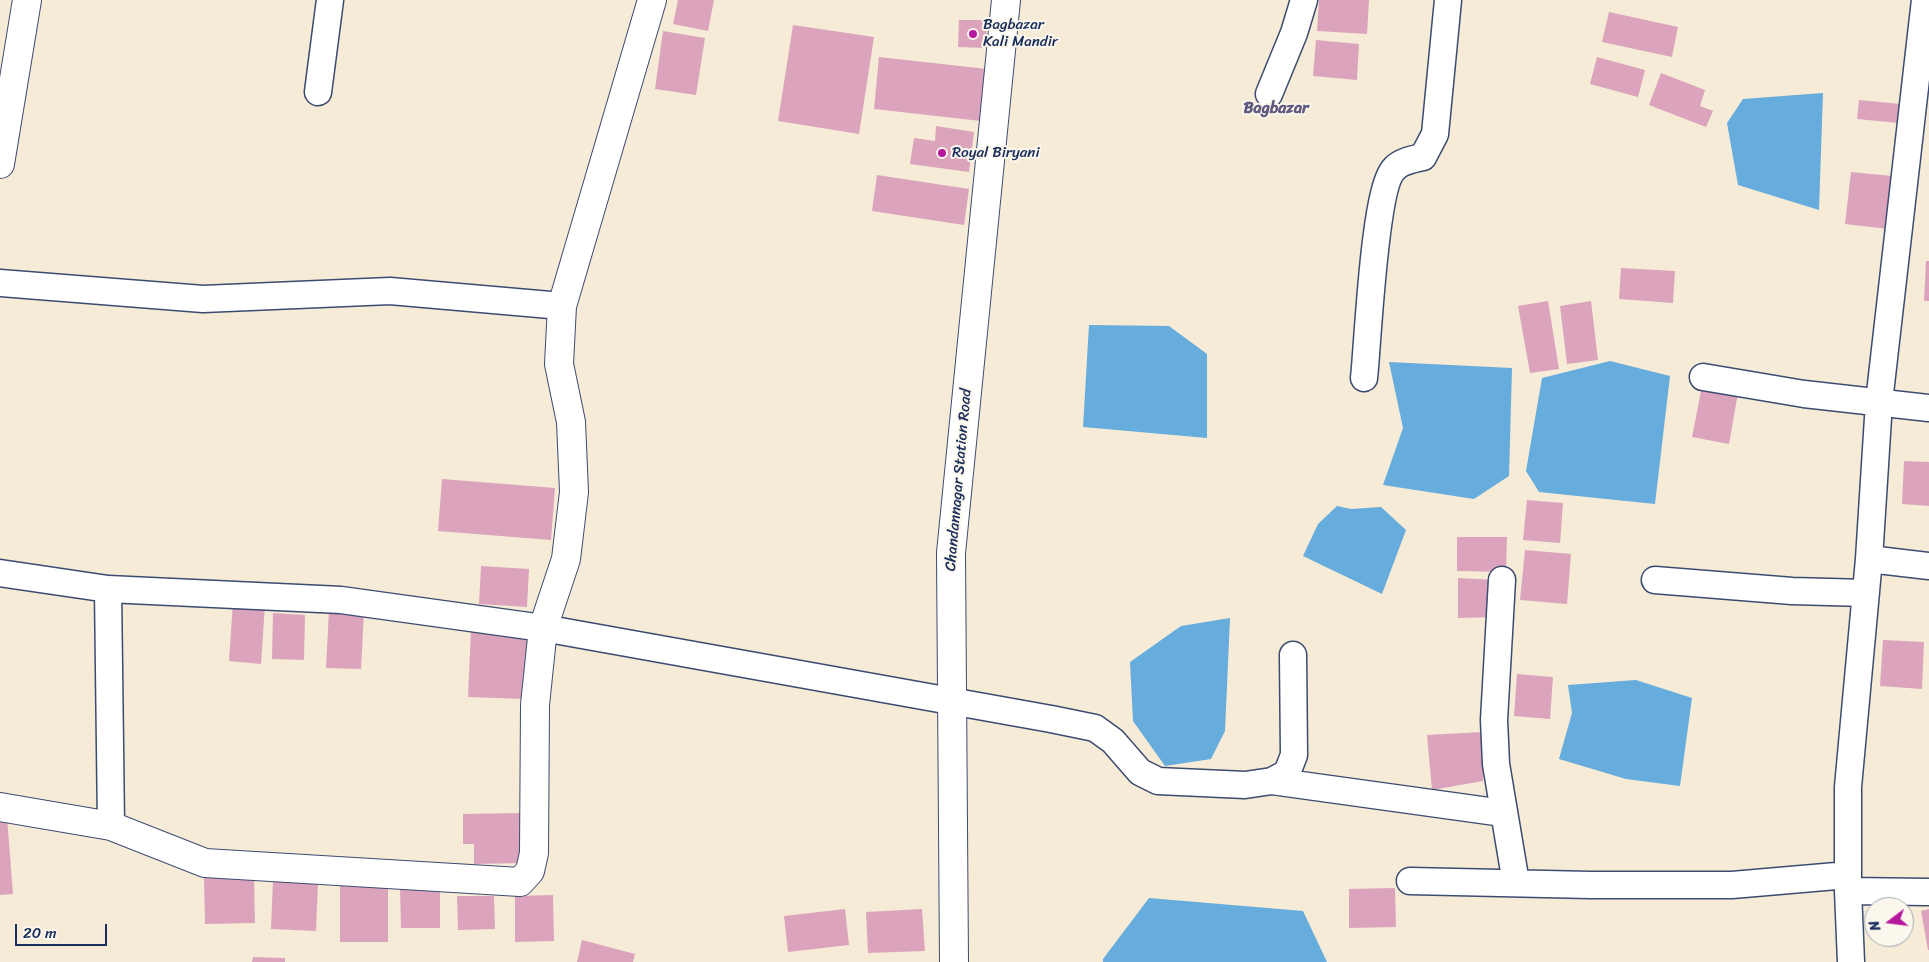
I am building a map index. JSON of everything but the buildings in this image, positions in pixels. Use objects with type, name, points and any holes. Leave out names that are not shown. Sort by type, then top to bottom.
[{"type":"street","points":[[0,164],[26,0]]},
{"type":"street","points":[[318,92],[330,0]]},
{"type":"street","points":[[0,807],[111,826],[205,863],[520,882],[530,871],[534,852],[536,705],[543,628],[566,559],[574,492],[571,422],[559,364],[562,306],[652,0]]},
{"type":"street","name":"Chandannagar Station Road","points":[[954,962],[951,553],[1006,0]]},
{"type":"street","points":[[1269,94],[1294,32],[1304,0]]},
{"type":"street","points":[[1364,378],[1380,210],[1387,181],[1394,168],[1423,157],[1435,134],[1448,0]]},
{"type":"street","points":[[1851,962],[1848,883],[1848,787],[1869,559],[1879,402],[1925,0]]},
{"type":"street","points":[[0,283],[204,299],[390,291],[562,306]]},
{"type":"street","points":[[1703,376],[1804,394],[1929,408]]},
{"type":"street","points":[[1869,559],[1929,566]]},
{"type":"street","points":[[0,573],[108,589],[341,600],[543,628],[1095,728],[1113,741],[1140,772],[1158,781],[1245,785],[1272,781],[1503,813]]},
{"type":"street","points":[[1502,580],[1494,720],[1496,764],[1516,883]]},
{"type":"street","points":[[1655,580],[1792,591],[1866,593]]},
{"type":"street","points":[[108,589],[111,826]]},
{"type":"street","points":[[1272,781],[1288,773],[1294,755],[1293,655]]},
{"type":"street","points":[[1410,881],[1732,885],[1848,883],[1929,892]]},
{"type":"water","points":[[1823,93],[1819,210],[1738,185],[1727,123],[1743,99]]},
{"type":"water","points":[[1089,325],[1169,326],[1207,354],[1207,438],[1083,427]]},
{"type":"water","points":[[1610,361],[1670,376],[1655,504],[1539,492],[1526,471],[1542,378]]},
{"type":"water","points":[[1389,362],[1512,368],[1509,476],[1474,499],[1383,485],[1403,428]]},
{"type":"water","points":[[1337,506],[1351,509],[1381,507],[1406,530],[1382,594],[1303,556],[1318,524]]},
{"type":"water","points":[[1230,618],[1225,731],[1211,759],[1165,766],[1133,721],[1130,662],[1181,626]]},
{"type":"water","points":[[1636,680],[1692,698],[1680,786],[1626,779],[1559,759],[1572,713],[1568,685]]},
{"type":"water","points":[[1149,898],[1303,911],[1327,962],[1103,962],[1103,959]]},
{"type":"place","name":"Bagbazar Kali Mandir","points":[[973,34]]},
{"type":"place","name":"Royal Biryani","points":[[942,153]]},
{"type":"district","name":"Bagbazar","points":[[1276,109]]}]
